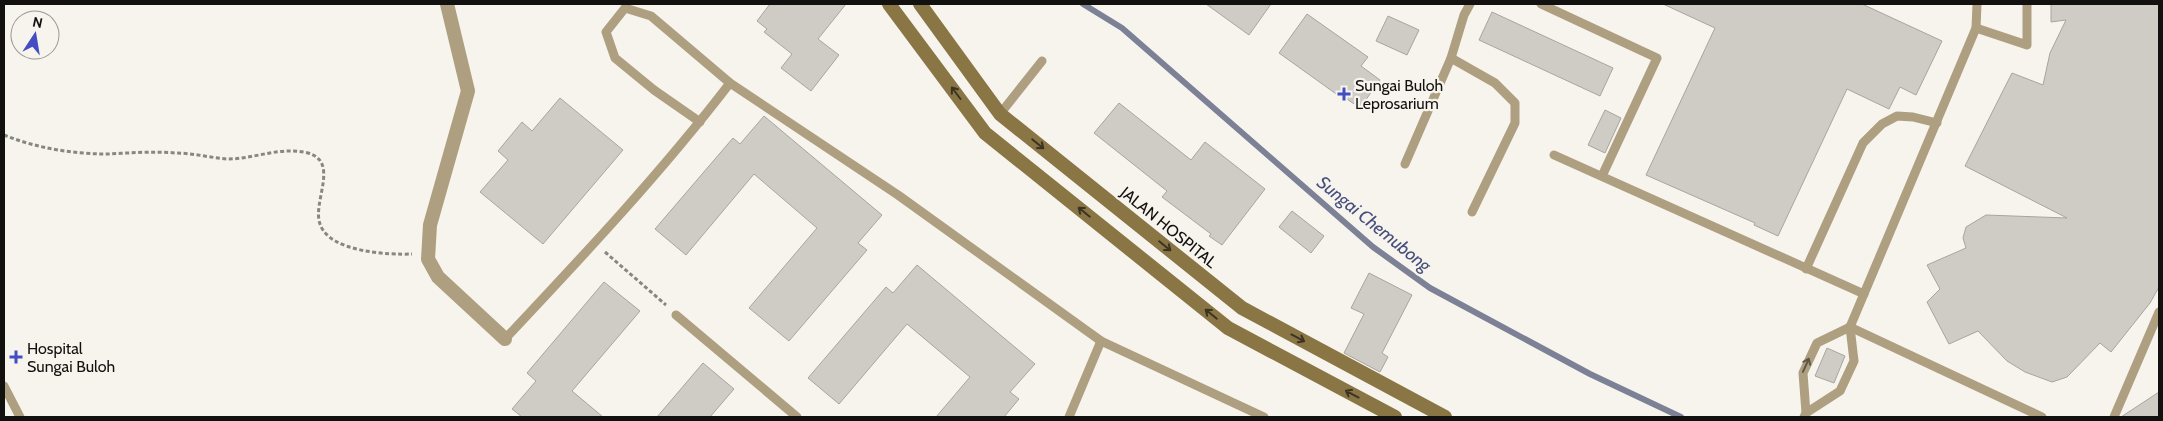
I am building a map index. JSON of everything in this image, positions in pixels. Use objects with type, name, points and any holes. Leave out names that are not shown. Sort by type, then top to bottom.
[{"type":"main road","points":[[889,4],[985,132],[1228,328],[1395,417]]},
{"type":"main road","name":"JALAN HOSPITAL","points":[[920,4],[1000,114],[1242,308],[1445,417]]},
{"type":"main road","points":[[985,132],[1000,114]]},
{"type":"street","points":[[447,4],[468,90],[430,225],[428,258],[438,277],[505,339]]},
{"type":"lane","points":[[1405,164],[1451,58],[1464,15],[1470,4]]},
{"type":"lane","points":[[1541,4],[1556,7],[1657,58],[1602,176]]},
{"type":"lane","points":[[1805,415],[1840,391],[1854,361],[1850,327],[1976,28],[1977,4]]},
{"type":"lane","points":[[1976,28],[2027,45],[2027,4]]},
{"type":"lane","points":[[700,122],[654,90],[615,58],[606,32],[625,8],[651,16],[730,83],[898,195],[1101,341],[1264,417]]},
{"type":"lane","points":[[1451,58],[1495,83],[1515,103],[1515,123],[1472,212]]},
{"type":"lane","points":[[1000,114],[1042,61]]},
{"type":"lane","points":[[505,339],[595,243],[700,122],[730,83]]},
{"type":"lane","points":[[1806,269],[1863,143],[1882,124],[1897,116],[1914,117],[1937,123]]},
{"type":"lane","points":[[1554,155],[1864,294]]},
{"type":"lane","points":[[2114,417],[2159,312]]},
{"type":"lane","points":[[676,314],[798,417]]},
{"type":"lane","points":[[1805,415],[1803,372],[1817,343],[1850,327]]},
{"type":"lane","points":[[1850,327],[2042,417]]},
{"type":"lane","points":[[1069,417],[1101,341]]},
{"type":"lane","points":[[4,386],[20,417]]},
{"type":"path","points":[[4,134],[52,150],[106,154],[177,153],[230,159],[274,152],[309,153],[320,161],[324,170],[319,201],[320,224],[329,237],[355,249],[390,255],[412,254],[428,258]]},
{"type":"path","points":[[595,243],[676,314]]},
{"type":"building","points":[[770,4],[846,4],[818,39],[839,55],[811,91],[781,68],[792,54],[764,32],[767,29],[757,21]]},
{"type":"building","points":[[1206,4],[1271,4],[1249,35]]},
{"type":"building","points":[[1663,4],[1862,4],[1942,41],[1916,95],[1900,87],[1889,109],[1847,89],[1778,236],[1754,225],[1755,223],[1646,175],[1715,28]]},
{"type":"building","points":[[2051,4],[2159,4],[2159,287],[2150,303],[2111,352],[2100,343],[2067,377],[2052,382],[2025,372],[2007,361],[1978,331],[1949,344],[1927,302],[1940,289],[1927,265],[1966,248],[1963,238],[1966,227],[1986,215],[2067,218],[1965,166],[2012,73],[2043,85],[2050,53],[2066,20],[2051,22]]},
{"type":"building","points":[[1492,12],[1613,68],[1600,96],[1479,40]]},
{"type":"building","points":[[1307,14],[1368,57],[1361,66],[1380,80],[1360,108],[1341,95],[1339,96],[1279,53]]},
{"type":"building","points":[[1388,16],[1419,30],[1407,55],[1376,41]]},
{"type":"building","points":[[560,98],[623,150],[543,244],[480,192],[508,160],[498,151],[522,122],[532,131]]},
{"type":"building","points":[[1119,103],[1191,160],[1205,142],[1265,189],[1222,245],[1209,236],[1211,234],[1162,197],[1167,191],[1094,133]]},
{"type":"building","points":[[1605,110],[1621,118],[1605,153],[1588,145]]},
{"type":"building","points":[[764,116],[882,215],[858,243],[867,250],[789,341],[749,308],[817,228],[754,174],[686,255],[655,229],[733,138],[740,144]]},
{"type":"building","points":[[1292,211],[1324,236],[1311,253],[1279,227]]},
{"type":"building","points":[[917,265],[1035,364],[1010,392],[1019,399],[1004,417],[936,417],[970,377],[907,324],[839,404],[808,378],[886,287],[893,293]]},
{"type":"building","points":[[1369,273],[1412,295],[1382,353],[1388,357],[1380,372],[1344,353],[1364,314],[1351,308]]},
{"type":"building","points":[[604,282],[640,311],[572,391],[603,417],[522,417],[512,409],[536,381],[527,373]]},
{"type":"building","points":[[1827,348],[1845,356],[1834,383],[1815,376]]},
{"type":"building","points":[[703,363],[734,389],[710,417],[657,417]]},
{"type":"building","points":[[2159,392],[2159,417],[2121,417]]},
{"type":"waterway","name":"Sungai Chemubong","points":[[1083,4],[1122,28],[1373,247],[1430,288],[1590,374],[1681,417]]},
{"type":"place","name":"Sungai Buloh Leprosarium","points":[[1344,94]]},
{"type":"place","name":"Hospital Sungai Buloh","points":[[16,357]]}]
